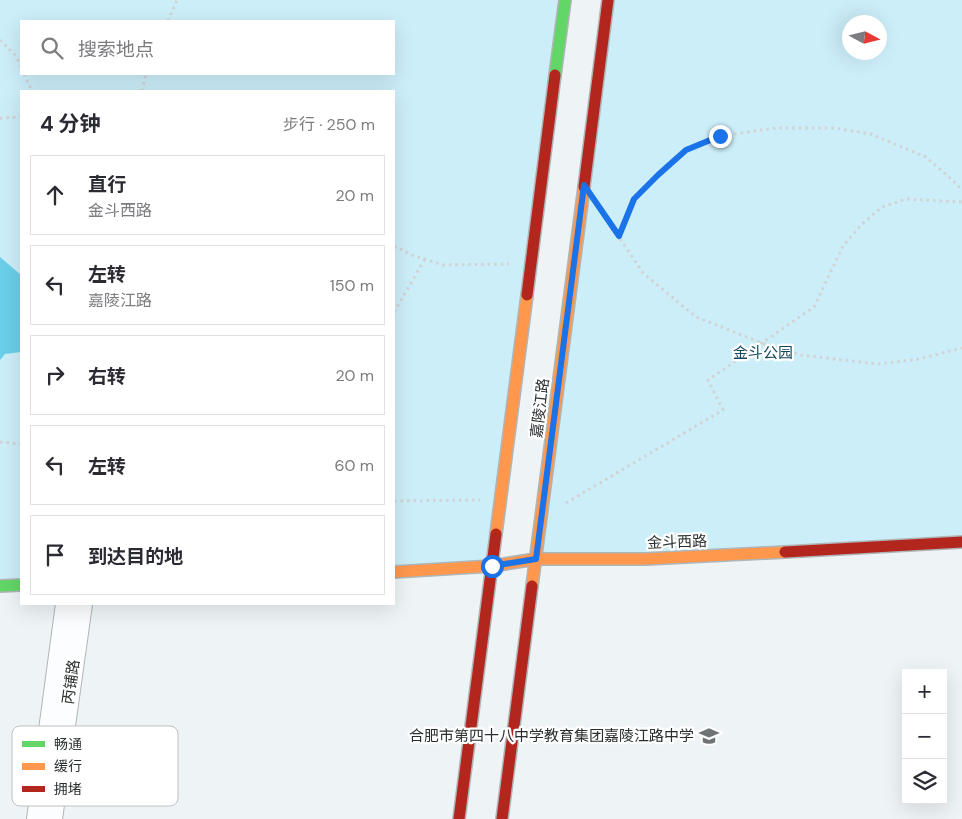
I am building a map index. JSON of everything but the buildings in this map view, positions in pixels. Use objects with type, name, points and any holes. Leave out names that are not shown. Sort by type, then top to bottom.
[{"type":"street","name":"嘉陵江路","points":[[459,819],[565,0]]},
{"type":"street","name":"嘉陵江路","points":[[502,819],[608,0]]},
{"type":"street","name":"金斗西路","points":[[395,572],[492,566],[536,559],[655,558],[962,542]]},
{"type":"street","points":[[0,586],[20,585]]},
{"type":"street","name":"丙铺路","points":[[50,726],[66,605]]},
{"type":"street","name":"丙铺路","points":[[65,726],[82,605]]},
{"type":"street","name":"丙铺路","points":[[37,819],[39,806]]},
{"type":"street","name":"丙铺路","points":[[52,819],[54,806]]},
{"type":"path","points":[[168,20],[177,0]]},
{"type":"path","points":[[0,40],[16,56],[20,65]]},
{"type":"path","points":[[24,75],[32,90]]},
{"type":"path","points":[[142,90],[146,75]]},
{"type":"path","points":[[0,118],[20,117]]},
{"type":"path","points":[[619,236],[634,199],[686,150],[720,136],[776,128],[834,128],[871,134],[926,157],[958,185],[962,191]]},
{"type":"path","points":[[584,185],[643,273],[696,318],[762,343],[801,355],[879,364],[919,358],[962,348]]},
{"type":"path","points":[[541,517],[723,410],[708,380],[814,307],[843,246],[862,224],[882,206],[906,199],[962,202]]},
{"type":"path","points":[[395,246],[425,260],[443,265],[531,264]]},
{"type":"path","points":[[395,310],[425,260]]},
{"type":"path","points":[[0,442],[20,444]]},
{"type":"path","points":[[395,501],[501,499]]},
{"type":"green space","points":[[0,0],[565,0],[492,566],[395,572],[395,90],[20,90],[20,585],[0,586]]},
{"type":"green space","name":"金斗公园","points":[[608,0],[962,0],[962,542],[536,559]]},
{"type":"water","points":[[0,257],[20,274],[20,352],[5,354],[0,360]]},
{"type":"traffic: fast","points":[[555,75],[565,0]]},
{"type":"traffic: fast","points":[[0,586],[20,585]]},
{"type":"traffic: slow","points":[[532,586],[584,187]]},
{"type":"traffic: slow","points":[[496,534],[527,295]]},
{"type":"traffic: slow","points":[[395,572],[492,566],[536,559],[646,559],[785,552]]},
{"type":"traffic: jam","points":[[584,187],[608,0]]},
{"type":"traffic: jam","points":[[527,295],[555,75]]},
{"type":"traffic: jam","points":[[459,819],[496,534]]},
{"type":"traffic: jam","points":[[785,552],[962,542]]},
{"type":"traffic: jam","points":[[502,819],[532,586]]},
{"type":"place","name":"合肥市第四十八中学教育集团嘉陵江路中学","points":[[709,736]]},
{"type":"route","points":[[492,566],[536,559],[584,185],[619,236],[634,199],[658,175],[686,150],[720,136]]}]
